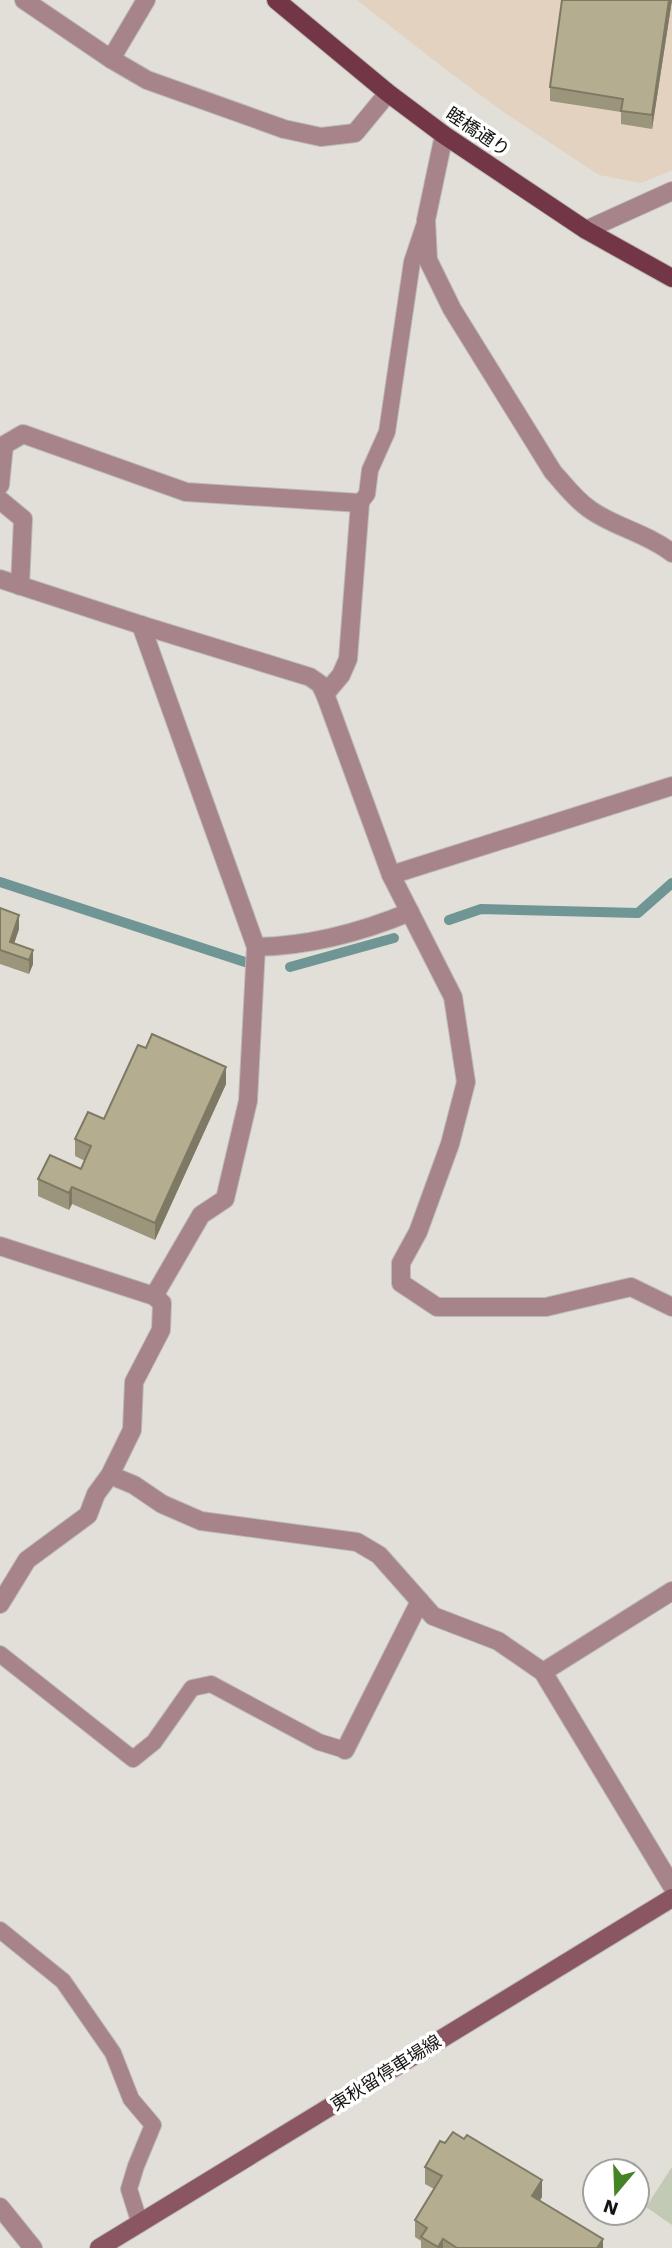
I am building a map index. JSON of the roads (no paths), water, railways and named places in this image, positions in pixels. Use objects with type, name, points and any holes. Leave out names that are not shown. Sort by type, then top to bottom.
[{"type":"main road","name":"睦橋通り","points":[[275,0],[388,93],[444,135],[586,230],[672,278]]},
{"type":"main road","name":"東秋留停車場線","points":[[99,2248],[672,1898]]},
{"type":"street","points":[[24,0],[111,60],[146,80],[284,129],[321,137],[355,134],[388,93]]},
{"type":"street","points":[[111,60],[146,0]]},
{"type":"street","points":[[444,135],[426,220],[428,260],[452,309],[553,472],[589,510],[672,553]]},
{"type":"street","points":[[586,230],[672,191]]},
{"type":"street","points":[[0,485],[4,445],[23,434],[186,492],[360,503],[348,659],[341,675],[325,694]]},
{"type":"street","points":[[0,500],[23,519],[20,586]]},
{"type":"street","points":[[0,579],[310,677],[320,684],[391,874],[453,998],[466,1082],[450,1144],[418,1232],[401,1263],[401,1283],[437,1307],[546,1307],[631,1287],[672,1307]]},
{"type":"street","points":[[141,625],[256,947],[248,1101],[225,1199],[201,1215],[154,1296]]},
{"type":"street","points":[[391,874],[672,786]]},
{"type":"street","points":[[256,947],[275,947],[335,937],[410,912]]},
{"type":"street","points":[[0,1246],[154,1296],[162,1303],[161,1330],[134,1382],[132,1430],[110,1475],[96,1494],[88,1515],[27,1560],[0,1604]]},
{"type":"street","points":[[110,1475],[134,1485],[162,1504],[201,1521],[357,1542],[379,1555],[433,1616],[498,1641],[543,1672],[672,1886]]},
{"type":"street","points":[[543,1672],[672,1591]]},
{"type":"street","points":[[345,1750],[419,1601]]},
{"type":"street","points":[[0,2207],[33,2248]]},
{"type":"lane","points":[[360,503],[367,494],[370,470],[387,432],[412,262],[426,220]]},
{"type":"lane","points":[[0,1654],[133,1759],[154,1742],[192,1688],[211,1684],[319,1742],[345,1750]]},
{"type":"lane","points":[[0,1930],[63,1981],[113,2053],[131,2099],[153,2126],[136,2166],[130,2189],[140,2224]]},
{"type":"waterway","points":[[0,882],[245,962]]},
{"type":"waterway","points":[[449,920],[481,909],[638,913],[672,883]]},
{"type":"waterway","points":[[290,967],[394,938]]}]
